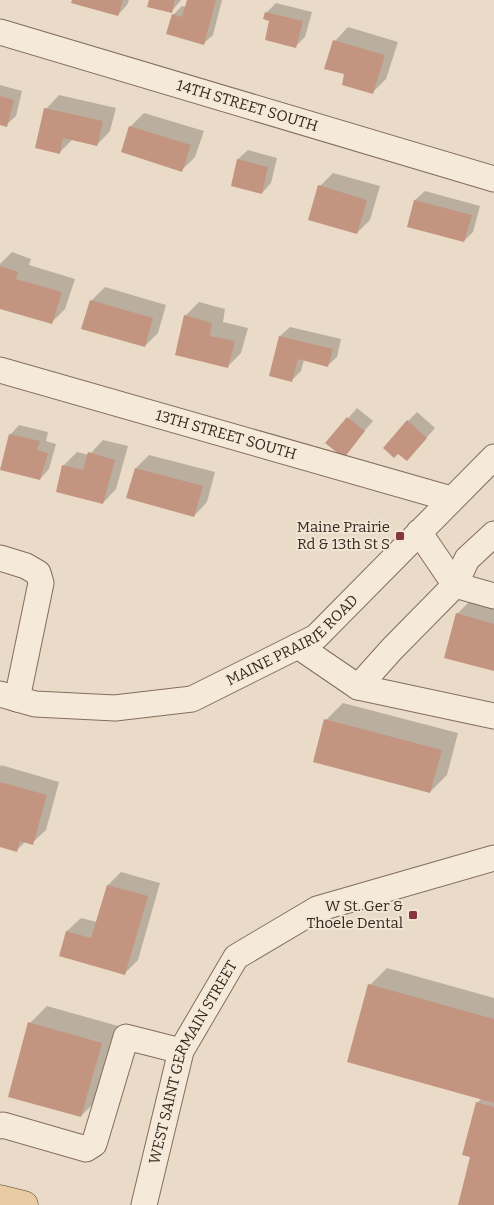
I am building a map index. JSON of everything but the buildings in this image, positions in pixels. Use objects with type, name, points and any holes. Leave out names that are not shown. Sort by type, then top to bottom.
[{"type":"main road","points":[[0,1198],[24,1205]]},
{"type":"street","name":"14TH STREET SOUTH","points":[[0,32],[494,179]]},
{"type":"street","name":"13TH STREET SOUTH","points":[[0,370],[451,499]]},
{"type":"street","name":"MAINE PRAIRIE ROAD","points":[[17,699],[115,708],[192,698],[316,637],[494,457]]},
{"type":"street","points":[[419,532],[455,585],[494,596]]},
{"type":"street","points":[[358,687],[392,649],[455,585],[466,559],[494,534]]},
{"type":"street","points":[[0,558],[38,572],[41,583],[17,699]]},
{"type":"street","points":[[298,646],[358,687],[494,716]]},
{"type":"street","name":"WEST SAINT GERMAIN STREET","points":[[144,1205],[181,1051],[236,957],[317,909],[494,858]]},
{"type":"street","points":[[0,1126],[86,1149],[94,1144],[126,1037],[181,1051]]},
{"type":"place","name":"Maine Prairie Rd & 13th St S","points":[[400,536]]},
{"type":"place","name":"W St. Ger & Thoele Dental","points":[[413,915]]}]
